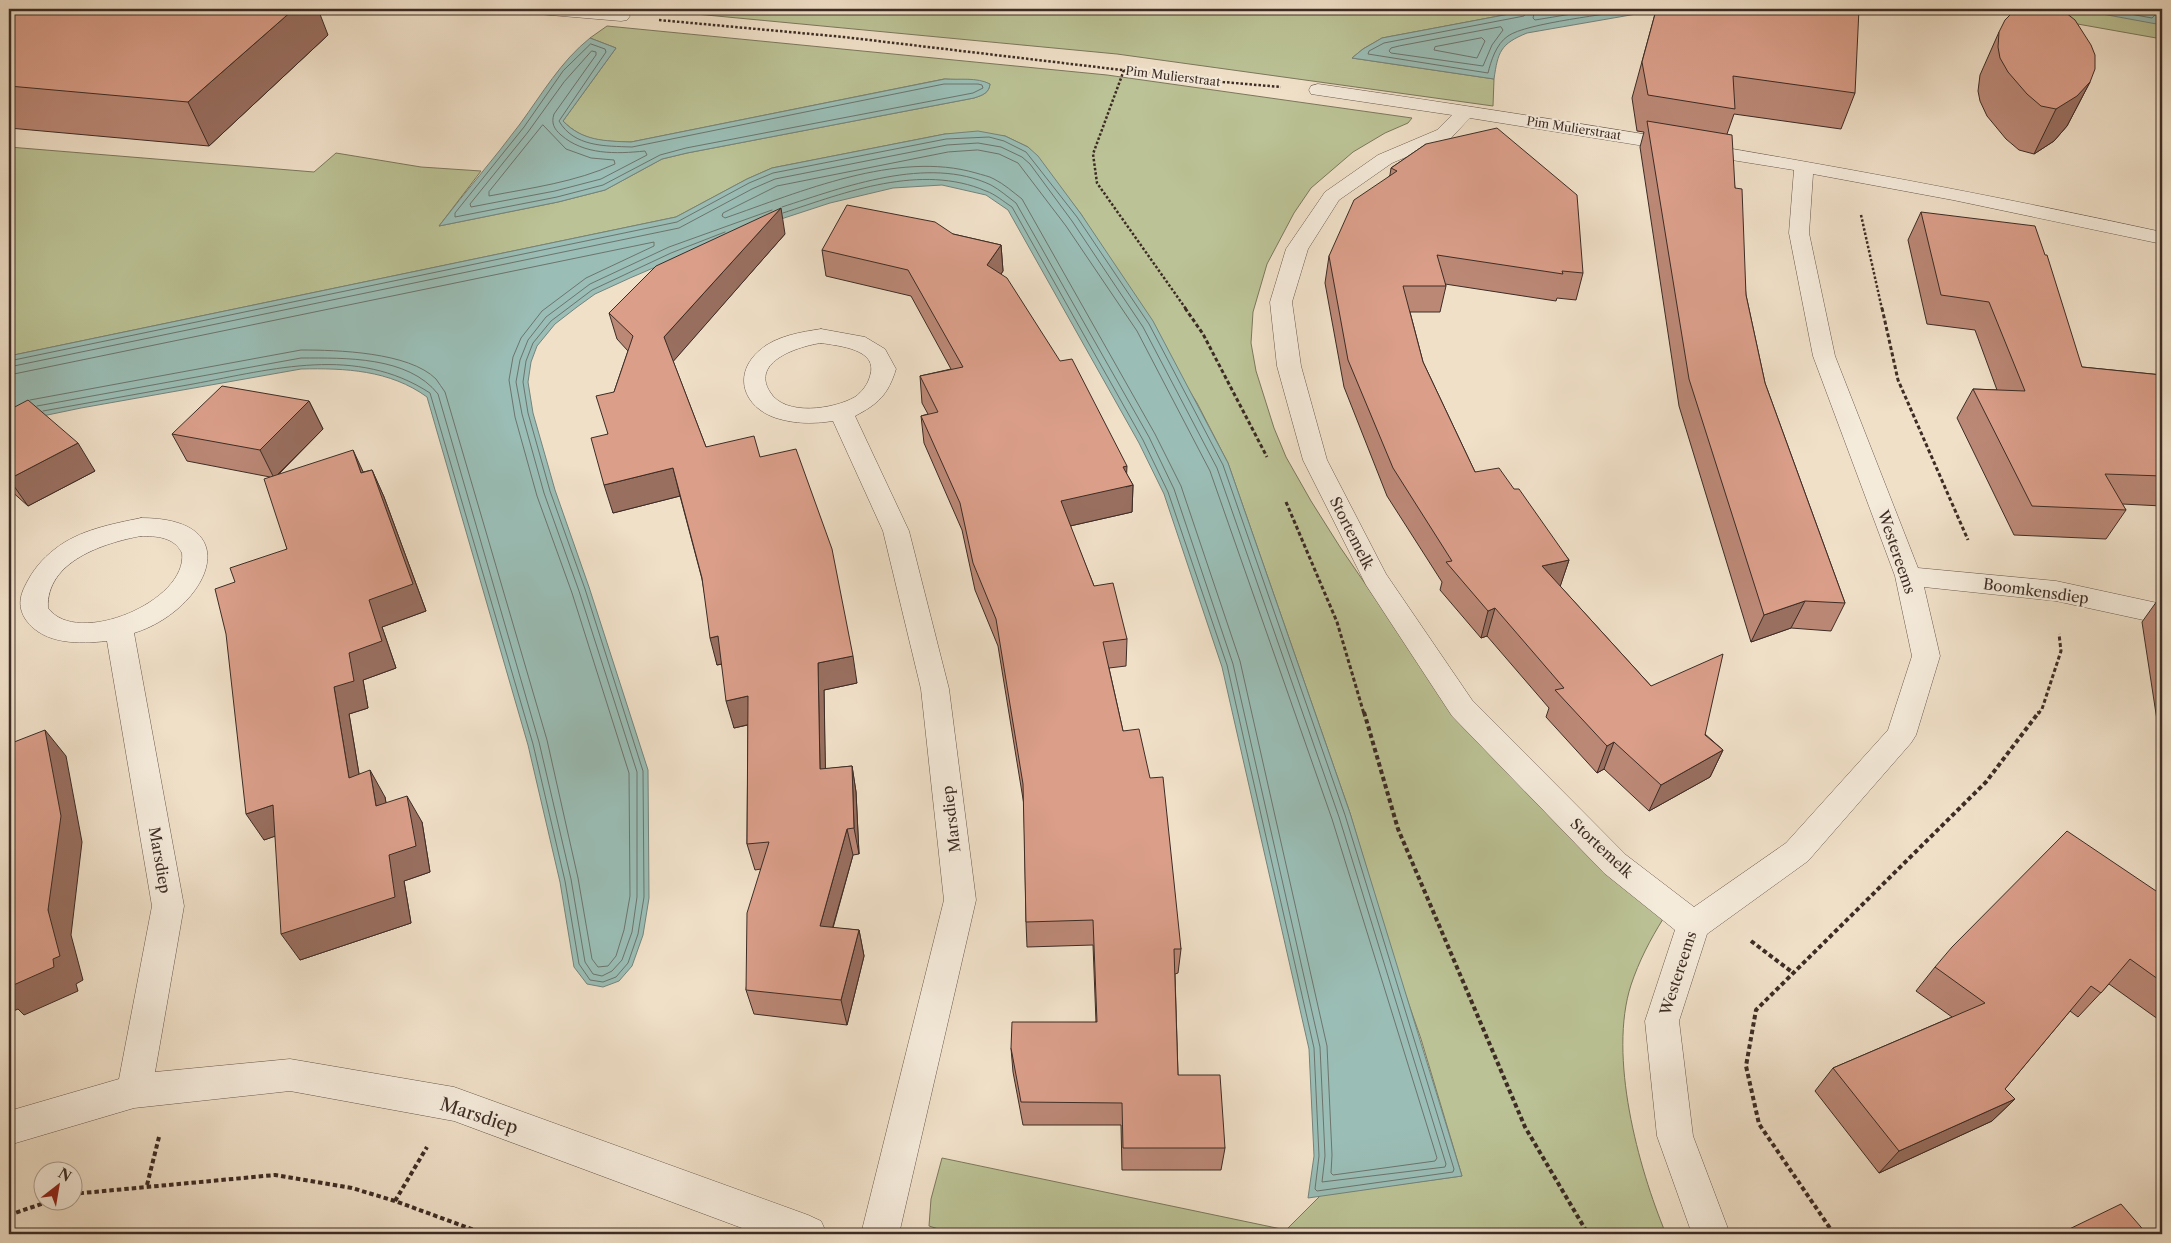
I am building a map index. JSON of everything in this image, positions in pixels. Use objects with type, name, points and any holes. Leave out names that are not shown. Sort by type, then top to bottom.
[{"type":"street","points":[[538,9],[621,16]]},
{"type":"street","name":"Pim Mulierstraat","points":[[1318,90],[1466,110],[1804,166]]},
{"type":"street","name":"Stortemelk","points":[[1466,110],[1444,134],[1385,159],[1332,196],[1298,249],[1281,302],[1289,366],[1315,460],[1375,578],[1462,708],[1615,864],[1693,925]]},
{"type":"street","points":[[1804,166],[2066,216],[2162,238]]},
{"type":"street","name":"Westereems","points":[[1711,1234],[1676,1136],[1662,1021],[1693,925],[1797,852],[1900,735],[1926,656],[1908,576],[1824,356],[1800,233],[1804,166]]},
{"type":"street","points":[[821,336],[836,337],[862,343],[876,352],[884,364],[884,378],[876,392],[862,404],[841,412],[818,417],[795,415],[775,409],[761,399],[754,386],[755,372],[764,359],[779,348],[799,340],[821,336]]},
{"type":"street","name":"Marsdiep","points":[[841,412],[896,531],[936,689],[960,900],[880,1234]]},
{"type":"street","points":[[141,527],[165,528],[183,536],[194,548],[196,564],[188,582],[164,606],[148,616],[119,628],[90,633],[64,632],[45,624],[34,610],[35,593],[44,574],[62,557],[86,542],[113,532],[141,527]]},
{"type":"street","name":"Boomkensdiep","points":[[1908,576],[2056,591],[2162,614]]},
{"type":"street","name":"Marsdiep","points":[[119,628],[168,906],[134,1091]]},
{"type":"street","name":"Marsdiep","points":[[9,1128],[134,1091],[290,1075],[454,1104],[808,1234]]},
{"type":"path","name":"Pim Mulierstraat","points":[[621,16],[844,37],[1223,82],[1318,90]]},
{"type":"path","points":[[1124,70],[1093,154],[1097,183],[1203,334],[1268,460]]},
{"type":"path","points":[[1861,214],[1898,380],[1987,584]]},
{"type":"path","points":[[1284,496],[1337,622],[1398,829],[1525,1127],[1588,1234]]},
{"type":"path","points":[[1834,1234],[1759,1124],[1746,1066],[1756,1010],[1986,782],[2042,709],[2061,651],[2056,591]]},
{"type":"path","points":[[394,1201],[454,1104]]},
{"type":"path","points":[[82,1192],[274,1175],[352,1188],[485,1234]]},
{"type":"path","points":[[9,1215],[32,1207]]},
{"type":"green space","points":[[643,9],[1536,9],[1382,38],[1352,58],[1494,79],[1493,106],[1117,54]]},
{"type":"green space","points":[[1993,9],[2162,9],[2162,39]]},
{"type":"green space","points":[[607,26],[1107,75],[1412,118],[1408,123],[1385,133],[1353,152],[1311,188],[1294,213],[1267,264],[1253,312],[1251,343],[1256,371],[1274,428],[1286,457],[1340,547],[1388,617],[1663,919],[1645,951],[1631,985],[1625,1013],[1623,1044],[1629,1111],[1645,1177],[1666,1234],[954,1234],[929,1226],[931,1199],[942,1158],[1286,1230],[1321,1195],[1462,1176],[1350,813],[1228,463],[1197,403],[1081,214],[1028,147],[1005,136],[945,134],[772,168],[747,179],[676,217],[9,356],[9,147],[314,172],[336,153],[421,167],[481,171],[439,226],[558,202],[605,190],[662,159],[687,153],[974,98],[985,93],[990,84],[973,80],[944,79],[631,142],[594,139],[579,133],[563,121],[616,48],[590,38]]},
{"type":"water","points":[[1536,9],[1665,9],[1527,33],[1511,41],[1502,50],[1497,62],[1494,79],[1352,58],[1382,38]]},
{"type":"water","points":[[2075,9],[2145,9],[2162,12],[2162,25]]},
{"type":"water","points":[[590,38],[616,48],[563,121],[578,133],[594,139],[631,142],[945,79],[974,80],[990,84],[985,93],[974,98],[687,153],[662,159],[605,190],[558,202],[439,226],[520,124],[552,78]]},
{"type":"water","points":[[978,131],[1005,136],[1028,147],[1038,156],[1081,214],[1153,321],[1228,463],[1350,813],[1462,1176],[1308,1198],[1314,1156],[1309,1049],[1222,667],[1164,494],[1139,443],[1008,210],[986,195],[942,185],[893,188],[830,203],[723,238],[595,294],[555,324],[537,346],[531,362],[528,382],[533,413],[555,490],[589,587],[648,770],[649,898],[643,935],[632,966],[619,981],[603,987],[587,984],[574,967],[560,882],[528,745],[427,397],[398,381],[367,372],[301,369],[81,408],[9,423],[9,356],[676,217],[747,179],[772,168],[945,134]]},
{"type":"building","points":[[9,9],[294,9],[188,102],[9,86]]},
{"type":"building","points":[[1679,9],[1859,9],[1855,93],[1733,76],[1735,109],[1648,95],[1642,62],[1655,14]]},
{"type":"building","points":[[2018,9],[2061,9],[2075,20],[2095,55],[2095,69],[2090,82],[2077,96],[2056,109],[2041,106],[2027,94],[2008,72],[2000,58],[1998,47],[1999,32],[2005,20]]},
{"type":"building","points":[[1647,121],[1732,135],[1735,188],[1742,189],[1746,295],[1765,383],[1845,603],[1805,601],[1764,615],[1689,379]]},
{"type":"building","points":[[1497,128],[1577,195],[1583,273],[1562,271],[1563,274],[1437,255],[1446,286],[1403,286],[1423,362],[1475,472],[1499,468],[1514,489],[1519,489],[1569,560],[1542,566],[1651,686],[1723,654],[1705,735],[1723,750],[1661,785],[1614,742],[1607,746],[1555,690],[1564,688],[1495,608],[1488,611],[1446,562],[1452,561],[1393,468],[1348,360],[1329,256],[1354,200],[1397,171],[1391,168],[1426,144]]},
{"type":"building","points":[[847,205],[935,222],[953,234],[1001,245],[987,265],[1007,278],[1060,361],[1072,359],[1127,466],[1123,467],[1133,485],[1061,501],[1094,586],[1113,583],[1127,639],[1103,642],[1123,731],[1139,729],[1150,778],[1163,777],[1181,949],[1174,949],[1178,1075],[1220,1075],[1225,1148],[1123,1148],[1122,1103],[1021,1102],[1011,1048],[1012,1022],[1097,1022],[1093,920],[1026,922],[1023,784],[996,619],[973,563],[960,503],[921,416],[938,412],[920,376],[963,367],[908,270],[822,250]]},
{"type":"building","points":[[781,208],[664,337],[706,447],[754,436],[760,457],[796,449],[832,549],[853,656],[818,663],[820,769],[852,766],[854,828],[847,829],[820,926],[859,930],[841,1000],[746,990],[747,913],[769,842],[747,844],[748,696],[726,701],[718,636],[710,638],[702,578],[673,468],[604,485],[591,438],[608,434],[596,396],[614,392],[633,336],[609,313],[656,266]]},
{"type":"building","points":[[1921,212],[2035,226],[2045,255],[2047,255],[2082,367],[2162,375],[2162,476],[2105,474],[2126,510],[2032,506],[1973,389],[2025,391],[1989,302],[1941,295]]},
{"type":"building","points":[[222,386],[309,401],[260,450],[172,434]]},
{"type":"building","points":[[28,400],[78,443],[9,479],[9,410]]},
{"type":"building","points":[[353,450],[361,473],[372,470],[413,584],[369,600],[382,641],[349,653],[354,681],[334,687],[349,778],[370,770],[376,806],[407,796],[416,846],[389,855],[395,897],[281,934],[273,805],[246,814],[226,634],[215,589],[235,582],[230,568],[287,549],[264,479]]},
{"type":"building","points":[[45,730],[61,816],[48,910],[60,956],[53,959],[54,967],[9,987],[9,744]]},
{"type":"building","points":[[2067,831],[2162,895],[2162,982],[2130,959],[2101,993],[2091,986],[2005,1089],[2015,1099],[1899,1151],[1833,1068],[1985,1003],[1935,967],[1952,947]]},
{"type":"building","points":[[2121,1204],[2147,1234],[2059,1234]]}]
